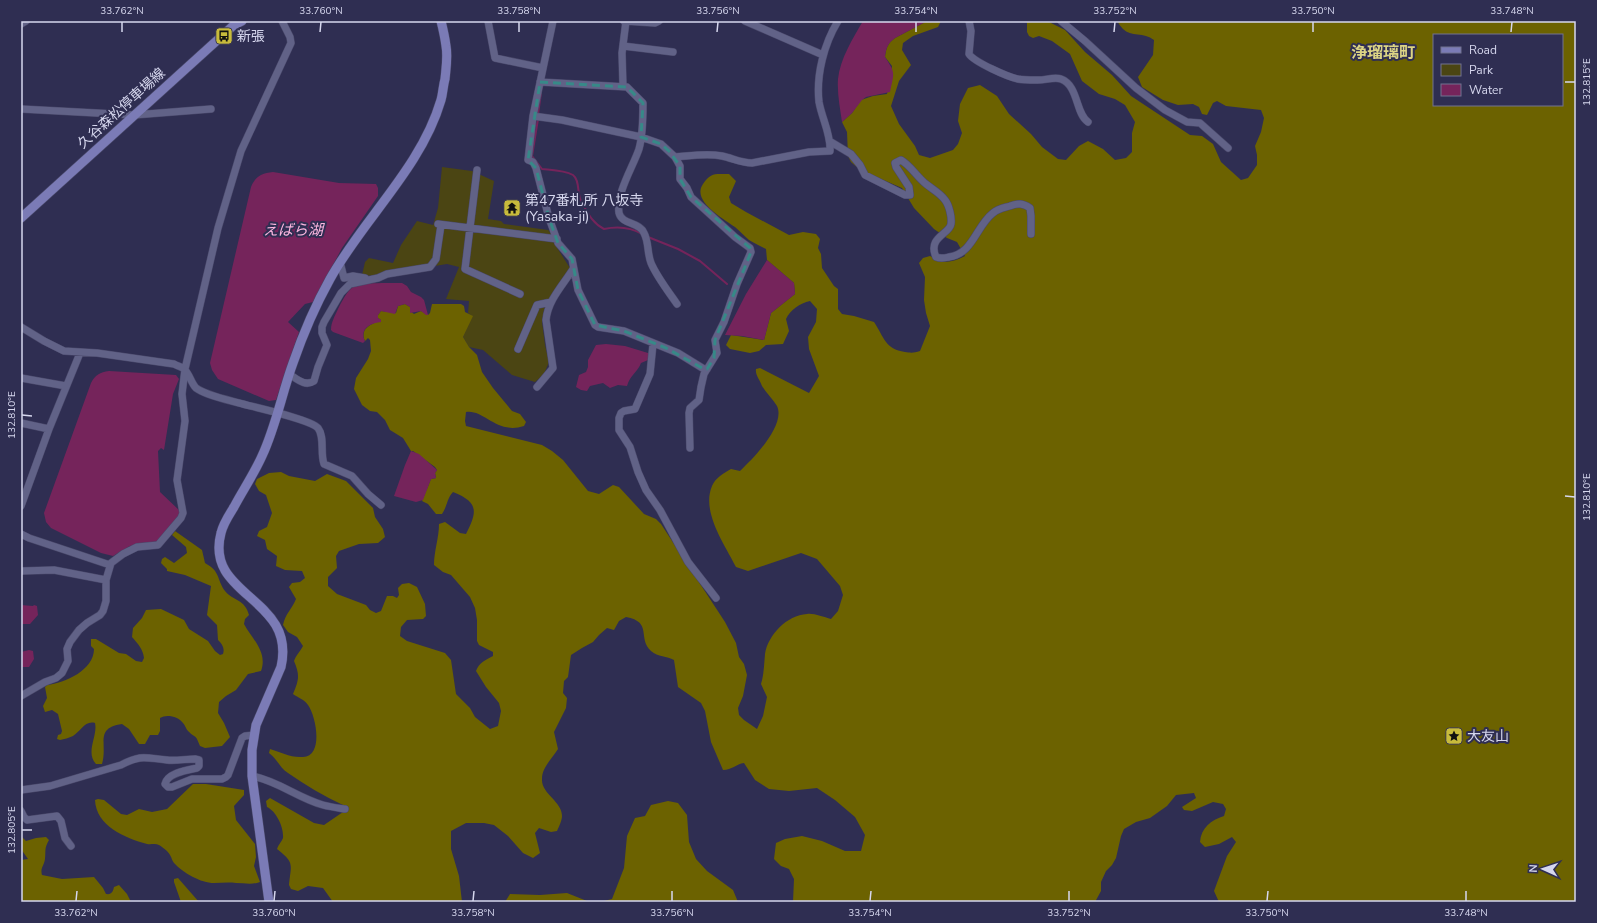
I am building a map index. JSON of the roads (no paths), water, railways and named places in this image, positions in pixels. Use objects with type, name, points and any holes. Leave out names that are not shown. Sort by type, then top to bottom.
[{"type":"street","points":[[21,24],[26,21]]},
{"type":"street","points":[[21,696],[45,682],[56,678],[62,673],[68,661],[68,649],[70,642],[79,630],[100,615],[103,611],[106,601],[106,580],[110,565],[113,561],[134,548],[158,545],[181,518],[183,513],[177,480],[185,421],[182,394],[185,369],[218,228],[241,151],[291,43],[290,37],[282,21]]},
{"type":"street","points":[[268,902],[252,776],[252,750],[254,735],[261,712],[281,667],[283,658],[283,642],[277,626],[270,615],[236,585],[226,572],[220,560],[219,542],[224,524],[262,457],[271,434],[289,374],[306,328],[329,280],[360,231],[408,167],[421,146],[433,120],[441,100],[447,63],[446,46],[441,21]]},
{"type":"street","points":[[488,21],[495,58],[544,68]]},
{"type":"street","points":[[553,21],[533,116],[528,160],[532,162],[536,168],[549,218],[557,239],[565,253],[572,259],[578,290],[595,325],[598,327],[624,331],[678,353],[704,369],[707,369]]},
{"type":"street","points":[[623,86],[623,46],[625,21],[655,23],[659,21]]},
{"type":"street","points":[[745,21],[823,55]]},
{"type":"street","points":[[675,157],[703,155],[722,156],[743,163],[752,163],[809,152],[830,151],[831,142],[819,102],[820,71],[823,55],[838,21]]},
{"type":"street","points":[[969,21],[971,31],[969,54],[972,58],[1001,73],[1019,79],[1040,80],[1060,78],[1068,85],[1078,102],[1083,118],[1088,122]]},
{"type":"street","points":[[1061,21],[1136,88],[1165,110],[1187,122],[1200,123],[1228,148]]},
{"type":"street","name":"久谷森松停車場線","points":[[21,218],[235,22]]},
{"type":"street","points":[[623,46],[673,52]]},
{"type":"street","points":[[540,82],[623,86],[627,87],[643,103],[642,137],[635,160],[622,190],[619,212],[621,217],[638,226],[645,235],[650,262],[677,304]]},
{"type":"street","points":[[21,109],[134,115],[212,109]]},
{"type":"street","points":[[533,116],[562,120],[642,137],[661,144],[675,157],[680,166],[680,179],[691,196],[735,237],[750,248],[751,252],[737,284],[724,322],[714,340],[716,353],[707,369],[700,387],[699,400],[690,408],[690,448]]},
{"type":"street","points":[[831,142],[851,154],[860,165],[865,175],[871,179],[905,195],[910,195],[909,187],[896,167],[896,163],[901,160],[926,185],[944,198],[949,209],[951,223],[948,230],[937,239],[934,248],[936,257],[945,258],[960,254],[974,240],[987,218],[1000,208],[1017,204],[1024,204],[1030,208],[1031,234]]},
{"type":"street","points":[[477,170],[465,269],[520,294]]},
{"type":"street","points":[[289,374],[307,384],[314,381],[327,345],[322,333],[322,327],[345,288],[356,281],[430,267],[436,258],[439,225],[557,239]]},
{"type":"street","points":[[340,262],[344,278],[353,276],[371,279]]},
{"type":"street","points":[[537,387],[553,368],[546,320],[547,312],[551,302],[573,269]]},
{"type":"street","points":[[518,349],[538,305],[551,302]]},
{"type":"street","points":[[21,327],[60,349],[80,353],[97,353],[174,364],[185,369],[196,388],[239,403],[277,413],[313,425],[318,428],[322,441],[322,459],[324,464],[352,476],[380,505]]},
{"type":"street","points":[[653,344],[651,366],[646,383],[635,409],[621,413],[619,418],[619,430],[630,447],[638,472],[646,490],[660,510],[688,562],[716,598]]},
{"type":"street","points":[[21,506],[49,428],[80,353]]},
{"type":"street","points":[[21,378],[66,386]]},
{"type":"street","points":[[21,424],[49,428]]},
{"type":"street","points":[[21,534],[110,565]]},
{"type":"street","points":[[21,571],[54,570],[106,580]]},
{"type":"street","points":[[21,790],[50,786],[144,757],[165,760],[199,760],[199,766],[196,768],[169,777],[166,780],[168,787],[172,787],[192,778],[222,779],[228,775],[242,738],[245,736],[254,735]]},
{"type":"street","points":[[252,776],[274,783],[297,795],[323,805],[345,809]]},
{"type":"street","points":[[21,810],[27,820],[57,816],[61,821],[65,838],[71,846]]},
{"type":"water","points":[[863,21],[927,21],[895,38],[888,46],[885,57],[893,73],[890,92],[866,97],[842,122],[838,90],[839,71],[855,34]]},
{"type":"water","name":"えばら湖","points":[[273,172],[339,183],[376,184],[378,188],[378,196],[342,248],[313,302],[305,304],[288,322],[299,332],[276,400],[269,401],[218,379],[212,370],[210,363],[251,187],[259,176],[265,173]]},
{"type":"water","points":[[767,260],[794,283],[795,294],[771,313],[764,340],[725,335],[746,294]]},
{"type":"water","points":[[402,283],[407,286],[411,292],[424,300],[428,315],[421,311],[410,313],[410,307],[405,304],[398,306],[395,314],[381,311],[378,318],[381,322],[367,327],[363,333],[365,341],[363,343],[331,330],[332,322],[338,309],[350,289],[359,285]]},
{"type":"water","points":[[606,344],[625,346],[648,353],[648,360],[641,363],[627,386],[618,385],[610,388],[603,383],[590,386],[587,391],[576,387],[579,375],[586,372],[588,360],[596,345]]},
{"type":"water","points":[[109,371],[176,375],[179,379],[173,394],[164,450],[161,448],[158,451],[160,492],[180,511],[179,517],[161,540],[155,543],[130,546],[113,556],[101,553],[51,528],[46,522],[44,513],[91,383],[98,374]]},
{"type":"water","points":[[411,451],[419,454],[437,470],[435,473],[436,478],[431,479],[423,500],[416,502],[394,496]]},
{"type":"water","points":[[21,605],[37,606],[38,615],[30,624],[21,624]]},
{"type":"water","points":[[29,650],[33,651],[34,659],[29,667],[21,667],[21,652]]},
{"type":"waterway","points":[[538,114],[541,93]]},
{"type":"waterway","points":[[538,119],[532,156],[542,169],[562,171],[573,175],[577,180],[581,201],[596,224],[600,227],[604,229],[619,227],[642,234]]},
{"type":"waterway","points":[[648,237],[678,249],[700,261],[727,284]]},
{"type":"place","name":"新張","points":[[224,36]]},
{"type":"place","name":"第47番札所 八坂寺 (Yasaka-ji)","points":[[512,208]]},
{"type":"place","name":"大友山","points":[[1454,736]]},
{"type":"district","name":"浄瑠璃町","points":[[1383,52]]}]
